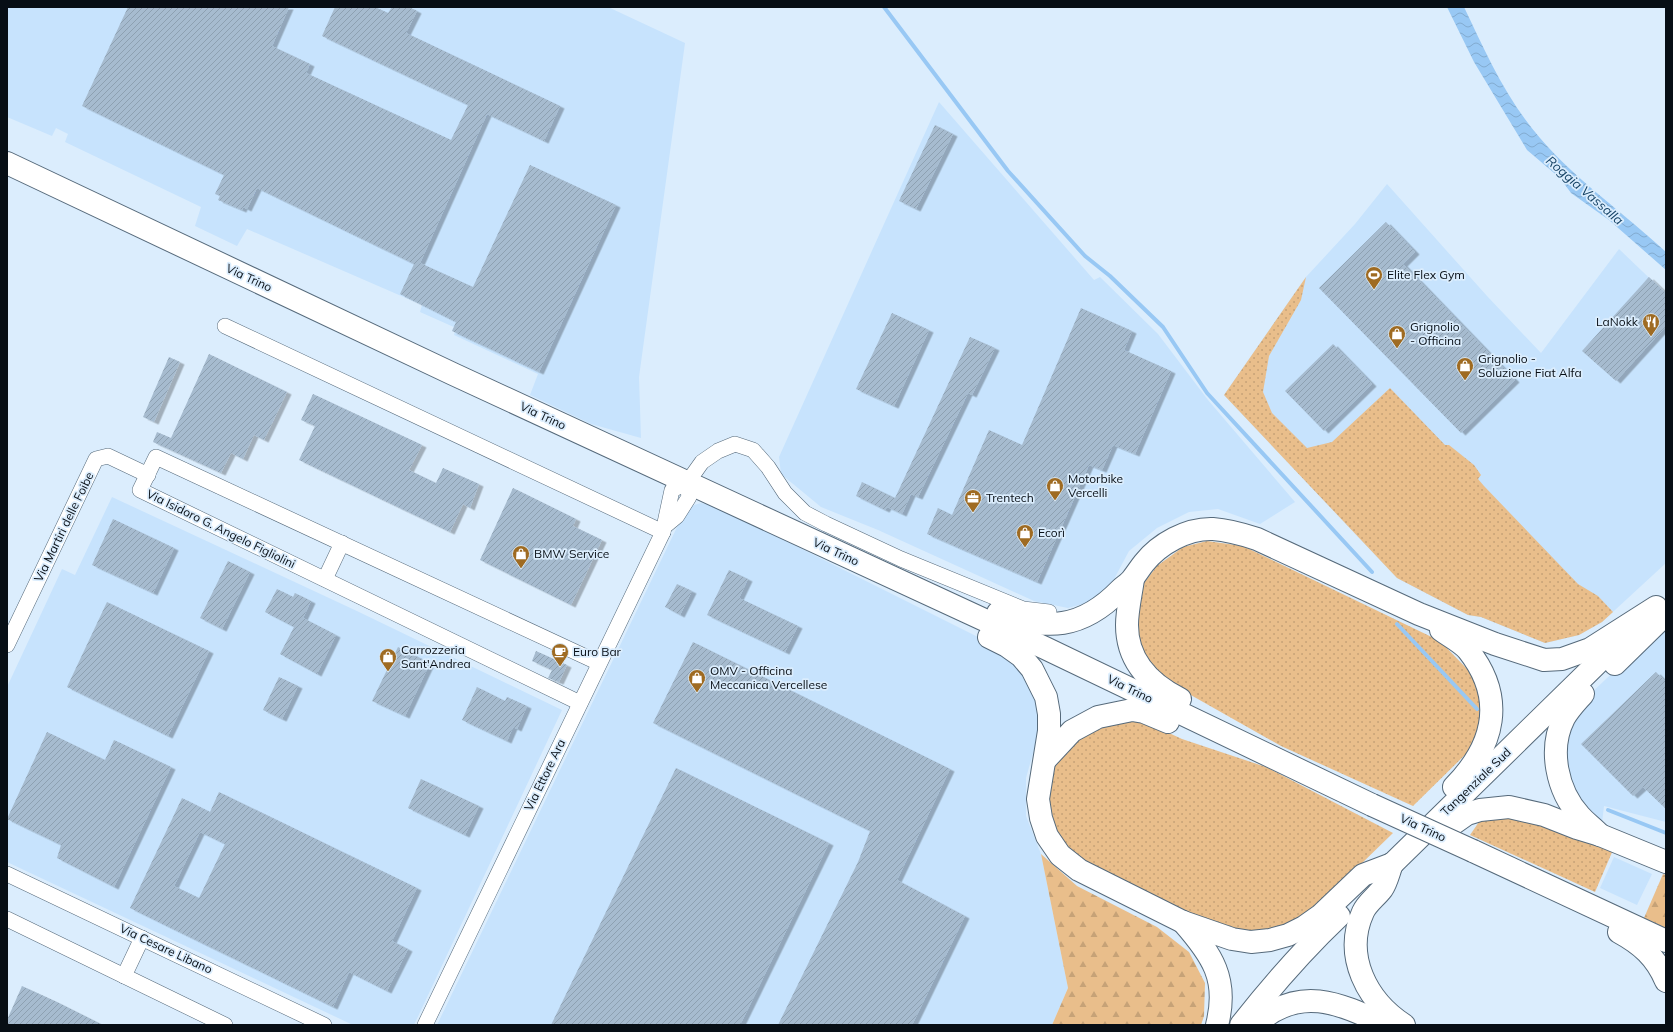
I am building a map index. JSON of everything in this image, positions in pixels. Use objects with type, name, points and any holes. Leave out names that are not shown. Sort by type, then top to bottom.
[{"type":"main road","name":"Via Trino","points":[[7,163],[453,374],[1045,648],[1240,743],[1666,942]]},
{"type":"main road","points":[[884,574],[932,585],[1021,622],[1042,625],[1061,624],[1079,619],[1094,612],[1110,601],[1133,579],[1144,563],[1157,549],[1176,538],[1192,532],[1211,529],[1232,531],[1257,539],[1419,614],[1496,644],[1544,660],[1562,659],[1590,649],[1662,606]]},
{"type":"main road","points":[[884,574],[923,605],[1007,646],[1021,656],[1032,670],[1046,697],[1049,714],[1045,760],[1040,777],[1038,799],[1041,818],[1047,836],[1060,855],[1079,870],[1183,922],[1232,939],[1251,942],[1270,940],[1288,935],[1304,927],[1321,915],[1363,876],[1392,864]]},
{"type":"main road","points":[[1133,579],[1127,626],[1131,646],[1137,664],[1148,679],[1162,690],[1209,713],[1240,743]]},
{"type":"main road","points":[[1600,835],[1580,816],[1565,793],[1557,765],[1556,750],[1559,732],[1570,709],[1662,606]]},
{"type":"main road","name":"Tangenziale Sud","points":[[1241,1025],[1273,985],[1309,944],[1662,606]]},
{"type":"main road","points":[[1418,839],[1428,812],[1463,778],[1483,749],[1492,718],[1487,680],[1467,649],[1419,614]]},
{"type":"main road","points":[[1045,760],[1072,731],[1084,723],[1098,717],[1132,710],[1144,712],[1191,732],[1240,743]]},
{"type":"main road","points":[[1418,839],[1439,833],[1466,814],[1480,810],[1509,807],[1544,815],[1576,828],[1600,835],[1666,862]]},
{"type":"main road","points":[[1392,864],[1383,887],[1363,911],[1358,924],[1356,961],[1361,977],[1373,997],[1380,1006],[1404,1025]]},
{"type":"main road","points":[[1562,893],[1574,911],[1638,943],[1649,952],[1666,981]]},
{"type":"main road","points":[[1183,922],[1205,948],[1215,965],[1222,996],[1217,1025]]},
{"type":"main road","points":[[1255,1025],[1264,1017],[1279,1008],[1309,1000],[1335,1003],[1386,1025]]},
{"type":"street","points":[[225,326],[664,529]]},
{"type":"street","points":[[687,483],[702,462],[718,451],[735,444],[753,450],[768,467],[785,493],[805,513],[901,559],[1023,609],[1049,612]]},
{"type":"street","name":"Via Martiri delle Foibe","points":[[7,644],[96,460],[108,456],[148,475]]},
{"type":"street","name":"Via Isidoro G. Angelo Figliolini","points":[[580,703],[140,490],[156,457],[599,663]]},
{"type":"street","name":"Via Ettore Ara","points":[[425,1025],[664,529],[672,490],[687,483]]},
{"type":"street","points":[[325,579],[342,543]]},
{"type":"street","name":"Via Cesare Libano","points":[[7,874],[324,1025]]},
{"type":"street","points":[[7,919],[225,1025]]},
{"type":"street","points":[[124,976],[142,938]]},
{"type":"shaded area","points":[[7,7],[608,7],[685,43],[639,377],[641,438],[591,424],[530,395],[538,374],[454,335],[456,328],[420,312],[422,305],[247,229],[237,246],[195,226],[201,207],[65,142],[68,134],[56,128],[52,136],[7,117]]},
{"type":"shaded area","points":[[939,102],[1094,280],[1100,277],[1158,334],[1208,400],[1295,502],[1260,524],[1218,509],[1189,512],[1157,528],[1129,551],[1112,583],[1090,602],[1068,608],[1034,601],[878,530],[821,507],[781,474],[779,457]]},
{"type":"shaded area","points":[[1387,184],[1487,296],[1541,353],[1619,249],[1666,294],[1666,563],[1602,622],[1579,635],[1545,643],[1481,617],[1468,615],[1397,578],[1224,395],[1306,277],[1355,224]]},
{"type":"shaded area","points":[[112,497],[359,612],[562,710],[414,1025],[353,1025],[7,862],[7,687],[62,569],[75,575]]},
{"type":"shaded area","points":[[701,503],[718,507],[1010,653],[1037,697],[1041,725],[1026,778],[1026,816],[1041,854],[1068,988],[1052,1025],[437,1025],[680,521],[691,506]]},
{"type":"shaded area","points":[[1666,622],[1666,822],[1604,806],[1602,823],[1585,809],[1572,790],[1564,749],[1565,734],[1585,699]]},
{"type":"shaded area","points":[[1614,857],[1652,874],[1637,905],[1600,888]]},
{"type":"green space","points":[[1306,277],[1301,300],[1269,356],[1263,392],[1272,413],[1307,448],[1332,442],[1390,388],[1445,445],[1449,445],[1474,465],[1481,475],[1478,479],[1484,486],[1578,584],[1598,596],[1613,612],[1602,622],[1579,635],[1545,643],[1481,617],[1468,615],[1397,578],[1224,395]]},
{"type":"green space","points":[[1207,541],[1243,546],[1440,641],[1470,672],[1481,691],[1482,725],[1471,749],[1413,806],[1281,746],[1159,677],[1142,654],[1137,630],[1138,603],[1144,583],[1157,566],[1183,547]]},
{"type":"green space","points":[[1143,721],[1182,739],[1266,767],[1393,833],[1324,900],[1296,921],[1268,931],[1229,932],[1182,913],[1076,857],[1057,832],[1047,795],[1053,769],[1061,753],[1081,731],[1114,722]]},
{"type":"green space","points":[[1506,814],[1537,821],[1613,850],[1595,892],[1470,835],[1483,816]]},
{"type":"green space","points":[[1041,854],[1077,886],[1157,927],[1189,952],[1205,983],[1204,1016],[1201,1025],[1052,1025],[1068,988]]},
{"type":"green space","points":[[1663,874],[1666,875],[1666,928],[1644,918]]},
{"type":"water","name":"Roggia Vassalla","points":[[1447,7],[1464,7],[1507,92],[1528,123],[1554,154],[1585,183],[1666,252],[1666,270],[1609,220],[1571,193],[1560,178],[1527,150],[1474,62]]},
{"type":"building","points":[[128,7],[289,7],[272,46],[310,64],[306,73],[451,140],[468,105],[322,36],[335,7],[375,7],[388,13],[392,7],[409,7],[417,11],[406,33],[560,106],[544,141],[487,114],[420,263],[473,287],[530,165],[616,205],[539,372],[452,331],[456,322],[400,294],[414,264],[257,188],[247,209],[243,207],[242,210],[218,200],[220,196],[215,194],[224,175],[82,106]]},
{"type":"building","points":[[935,125],[953,134],[916,209],[899,201]]},
{"type":"building","points":[[1386,222],[1415,252],[1403,264],[1515,380],[1461,433],[1319,288]]},
{"type":"building","points":[[1649,277],[1666,293],[1666,326],[1616,381],[1582,351]]},
{"type":"building","points":[[1081,308],[1132,331],[1124,350],[1171,371],[1135,454],[1113,445],[1102,470],[1089,465],[1037,582],[927,534],[938,508],[952,515],[989,430],[1022,445]]},
{"type":"building","points":[[892,313],[929,330],[894,406],[856,389]]},
{"type":"building","points":[[970,337],[995,348],[972,395],[968,393],[918,497],[911,494],[902,514],[887,507],[885,510],[856,496],[862,482],[895,498]]},
{"type":"building","points":[[1333,344],[1372,384],[1324,431],[1285,391]]},
{"type":"building","points":[[209,354],[287,392],[264,440],[254,435],[243,459],[231,453],[221,473],[153,442],[157,432],[171,438]]},
{"type":"building","points":[[169,357],[180,362],[154,422],[143,417]]},
{"type":"building","points":[[313,394],[422,445],[409,470],[436,483],[443,468],[479,484],[470,508],[463,504],[450,532],[299,460],[315,426],[301,420]]},
{"type":"building","points":[[513,488],[576,519],[573,526],[602,540],[571,605],[480,560]]},
{"type":"building","points":[[113,519],[174,548],[153,593],[92,565]]},
{"type":"building","points":[[228,561],[250,572],[222,629],[200,618]]},
{"type":"building","points":[[729,570],[748,579],[739,598],[798,626],[785,652],[707,615]]},
{"type":"building","points":[[677,584],[692,591],[680,615],[665,607]]},
{"type":"building","points":[[277,589],[293,597],[295,593],[311,601],[303,618],[336,635],[317,674],[280,654],[294,627],[265,612]]},
{"type":"building","points":[[107,602],[209,651],[168,736],[67,687]]},
{"type":"building","points":[[693,642],[950,769],[897,880],[965,916],[912,1025],[778,1025],[858,862],[870,831],[653,723]]},
{"type":"building","points":[[398,647],[430,663],[405,716],[372,701]]},
{"type":"building","points":[[536,651],[567,665],[559,682],[548,678],[552,670],[532,661]]},
{"type":"building","points":[[1656,672],[1666,682],[1666,809],[1643,787],[1633,796],[1581,744]]},
{"type":"building","points":[[279,677],[298,686],[282,719],[263,710]]},
{"type":"building","points":[[477,687],[505,701],[507,697],[527,706],[517,729],[513,727],[507,741],[462,720]]},
{"type":"building","points":[[47,732],[105,760],[114,740],[171,767],[114,887],[57,858],[61,845],[7,819]]},
{"type":"building","points":[[676,768],[829,843],[740,1025],[551,1025]]},
{"type":"building","points":[[421,779],[479,806],[465,835],[408,808]]},
{"type":"building","points":[[219,792],[417,888],[392,941],[408,949],[387,991],[349,972],[333,1007],[130,908],[182,798],[210,812]],"holes":[[[200,832],[225,844],[199,898],[174,886]]]},
{"type":"building","points":[[22,986],[103,1025],[7,1025],[7,1020]]},
{"type":"waterway","points":[[884,7],[1008,171],[1085,256],[1110,276],[1163,327],[1207,393],[1372,572]]},
{"type":"waterway","points":[[1397,624],[1477,709]]},
{"type":"waterway","points":[[1608,810],[1666,833]]},
{"type":"place","name":"Elite Flex Gym","points":[[1374,290]]},
{"type":"place","name":"LaNokk","points":[[1651,337]]},
{"type":"place","name":"Grignolio - Officina","points":[[1397,349]]},
{"type":"place","name":"Grignolio - Soluzione Fiat Alfa","points":[[1465,381]]},
{"type":"place","name":"Motorbike Vercelli","points":[[1055,501]]},
{"type":"place","name":"Trentech","points":[[973,513]]},
{"type":"place","name":"Ecorì","points":[[1025,548]]},
{"type":"place","name":"BMW Service","points":[[521,569]]},
{"type":"place","name":"Euro Bar","points":[[560,667]]},
{"type":"place","name":"Carrozzeria Sant'Andrea","points":[[388,672]]},
{"type":"place","name":"OMV - Officina Meccanica Vercellese","points":[[697,693]]}]
